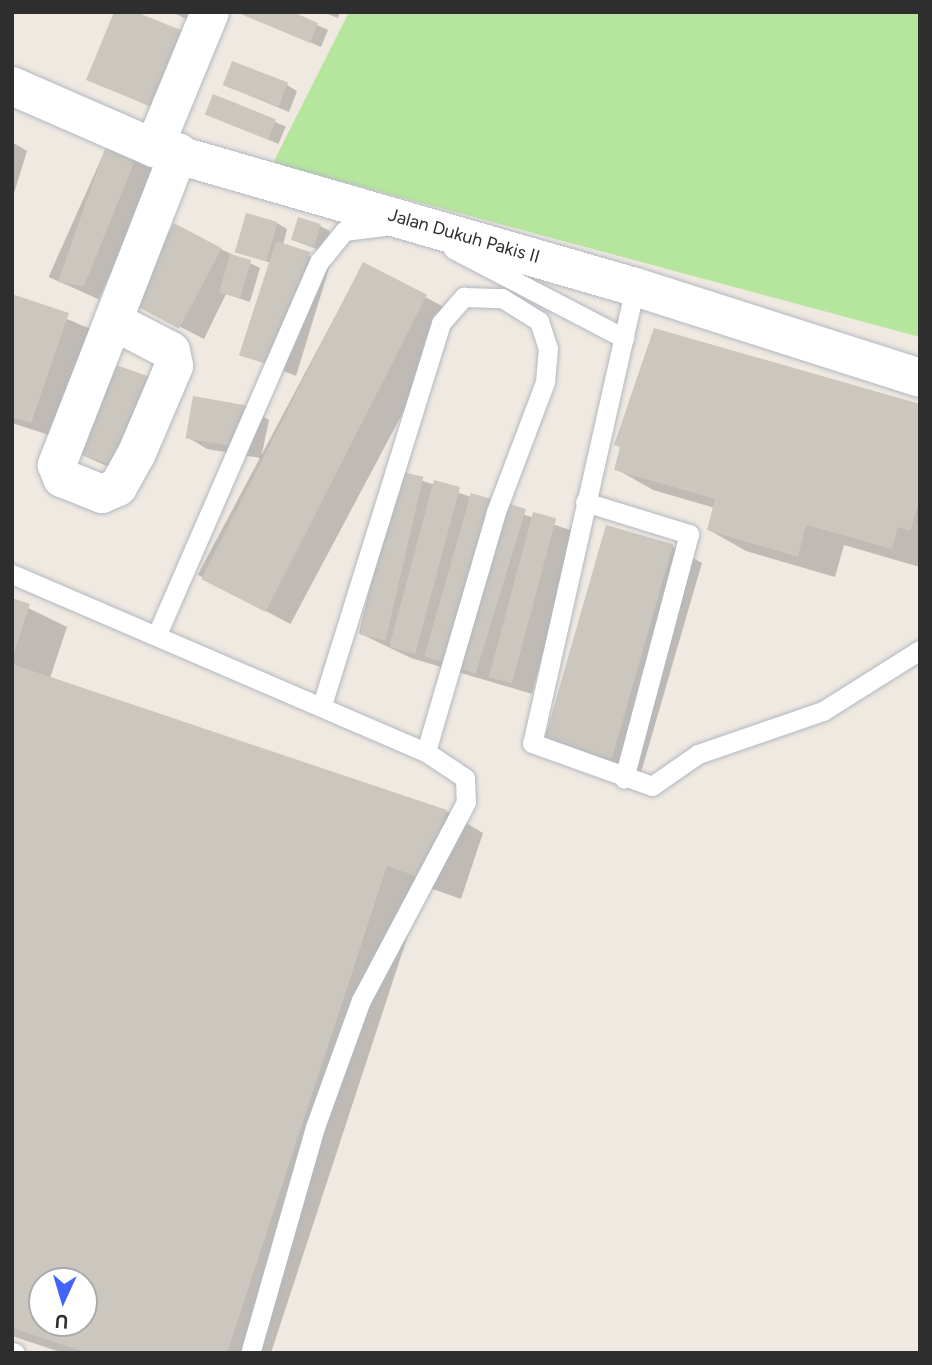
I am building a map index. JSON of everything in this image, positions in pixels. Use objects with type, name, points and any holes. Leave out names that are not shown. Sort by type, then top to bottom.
[{"type":"street","points":[[113,321],[171,351],[174,366],[136,455],[108,493],[58,472],[113,321],[210,12]]},
{"type":"street","name":"Jalan Dukuh Pakis II","points":[[12,86],[167,150],[635,287],[920,378]]},
{"type":"lane","points":[[158,632],[319,262],[344,231],[388,227],[449,247],[624,338]]},
{"type":"lane","points":[[635,287],[530,735],[540,748],[624,778],[656,784],[698,754],[822,710],[920,650]]},
{"type":"lane","points":[[322,705],[441,323],[464,297],[502,298],[539,321],[548,348],[545,382],[496,512],[426,752]]},
{"type":"lane","points":[[585,502],[689,534],[624,778]]},
{"type":"lane","points":[[12,574],[158,632],[322,705],[426,752],[465,778],[466,803],[361,1000],[315,1127],[250,1353]]},
{"type":"green space","points":[[349,12],[920,12],[920,337],[273,163]]},
{"type":"building","points":[[114,12],[136,12],[188,33],[157,109],[86,80]]},
{"type":"building","points":[[236,12],[293,12],[318,23],[310,43]]},
{"type":"building","points":[[232,61],[288,83],[279,107],[223,85]]},
{"type":"building","points":[[213,94],[276,119],[268,140],[205,114]]},
{"type":"building","points":[[109,137],[140,148],[84,286],[58,282]]},
{"type":"building","points":[[246,213],[278,222],[266,262],[235,252]]},
{"type":"building","points":[[298,217],[321,224],[314,247],[291,240]]},
{"type":"building","points":[[174,223],[222,248],[179,329],[131,303]]},
{"type":"building","points":[[276,241],[310,252],[273,366],[239,355]]},
{"type":"building","points":[[230,254],[251,260],[240,299],[219,292]]},
{"type":"building","points":[[363,262],[427,295],[266,612],[201,579]]},
{"type":"building","points":[[12,294],[69,313],[31,423],[12,417]]},
{"type":"building","points":[[654,328],[920,404],[920,499],[910,531],[898,527],[892,549],[806,525],[798,557],[707,530],[715,499],[614,470],[620,447],[614,445]]},
{"type":"building","points":[[107,362],[158,380],[127,470],[76,453]]},
{"type":"building","points":[[193,396],[248,406],[241,448],[186,438]]},
{"type":"building","points":[[398,471],[423,477],[386,641],[360,635]]},
{"type":"building","points":[[434,480],[460,487],[415,654],[389,647]]},
{"type":"building","points":[[471,493],[495,500],[448,663],[424,656]]},
{"type":"building","points":[[503,502],[526,509],[476,674],[453,666]]},
{"type":"building","points":[[533,512],[556,518],[512,683],[489,677]]},
{"type":"building","points":[[606,525],[673,544],[612,760],[544,740]]},
{"type":"building","points":[[12,598],[30,604],[13,656],[12,656]]},
{"type":"building","points":[[12,664],[447,810],[424,879],[387,866],[227,1353],[88,1353],[39,1337],[98,1337],[98,1267],[28,1267],[28,1333],[12,1328]]}]
